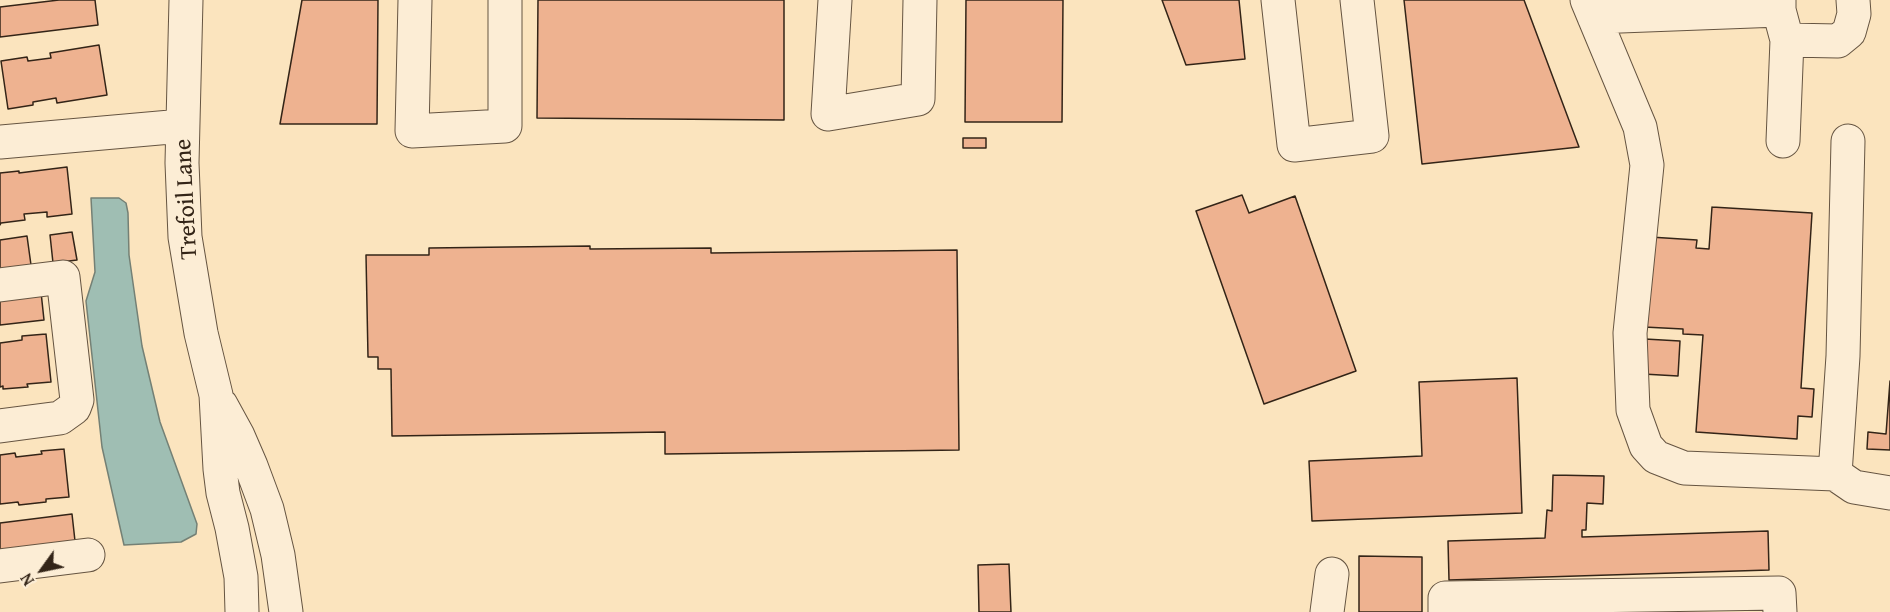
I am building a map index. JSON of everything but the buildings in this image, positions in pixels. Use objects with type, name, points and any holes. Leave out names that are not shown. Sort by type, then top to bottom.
[{"type":"street","name":"Trefoil Lane","points":[[186,0],[182,126],[185,237],[201,333],[216,395],[220,469],[241,577],[242,612]]},
{"type":"street","points":[[415,0],[412,131],[505,126],[505,0]]},
{"type":"street","points":[[835,0],[828,114],[918,99],[920,0]]},
{"type":"street","points":[[1278,0],[1294,145],[1372,136],[1357,0]]},
{"type":"street","points":[[1853,0],[1854,14],[1849,32],[1838,41],[1782,17],[1593,6],[1640,127],[1647,165],[1630,333],[1633,410],[1646,446],[1656,457],[1684,468],[1835,474],[1854,488],[1890,493]]},
{"type":"street","points":[[1782,17],[1783,141]]},
{"type":"street","points":[[0,142],[182,126]]},
{"type":"street","points":[[1835,474],[1843,356],[1848,141]]},
{"type":"street","points":[[0,285],[63,277],[77,400],[74,408],[60,418],[0,426]]},
{"type":"street","name":"Trefoil Lane","points":[[216,395],[238,436],[267,509],[278,555],[286,612]]},
{"type":"street","points":[[0,566],[88,555]]},
{"type":"street","points":[[1327,612],[1332,574]]},
{"type":"street","points":[[1445,612],[1445,598],[1779,593],[1780,612]]},
{"type":"water","points":[[91,198],[119,198],[126,203],[129,255],[142,346],[160,422],[197,524],[196,534],[181,542],[124,545],[102,447],[86,301],[95,272]]}]
